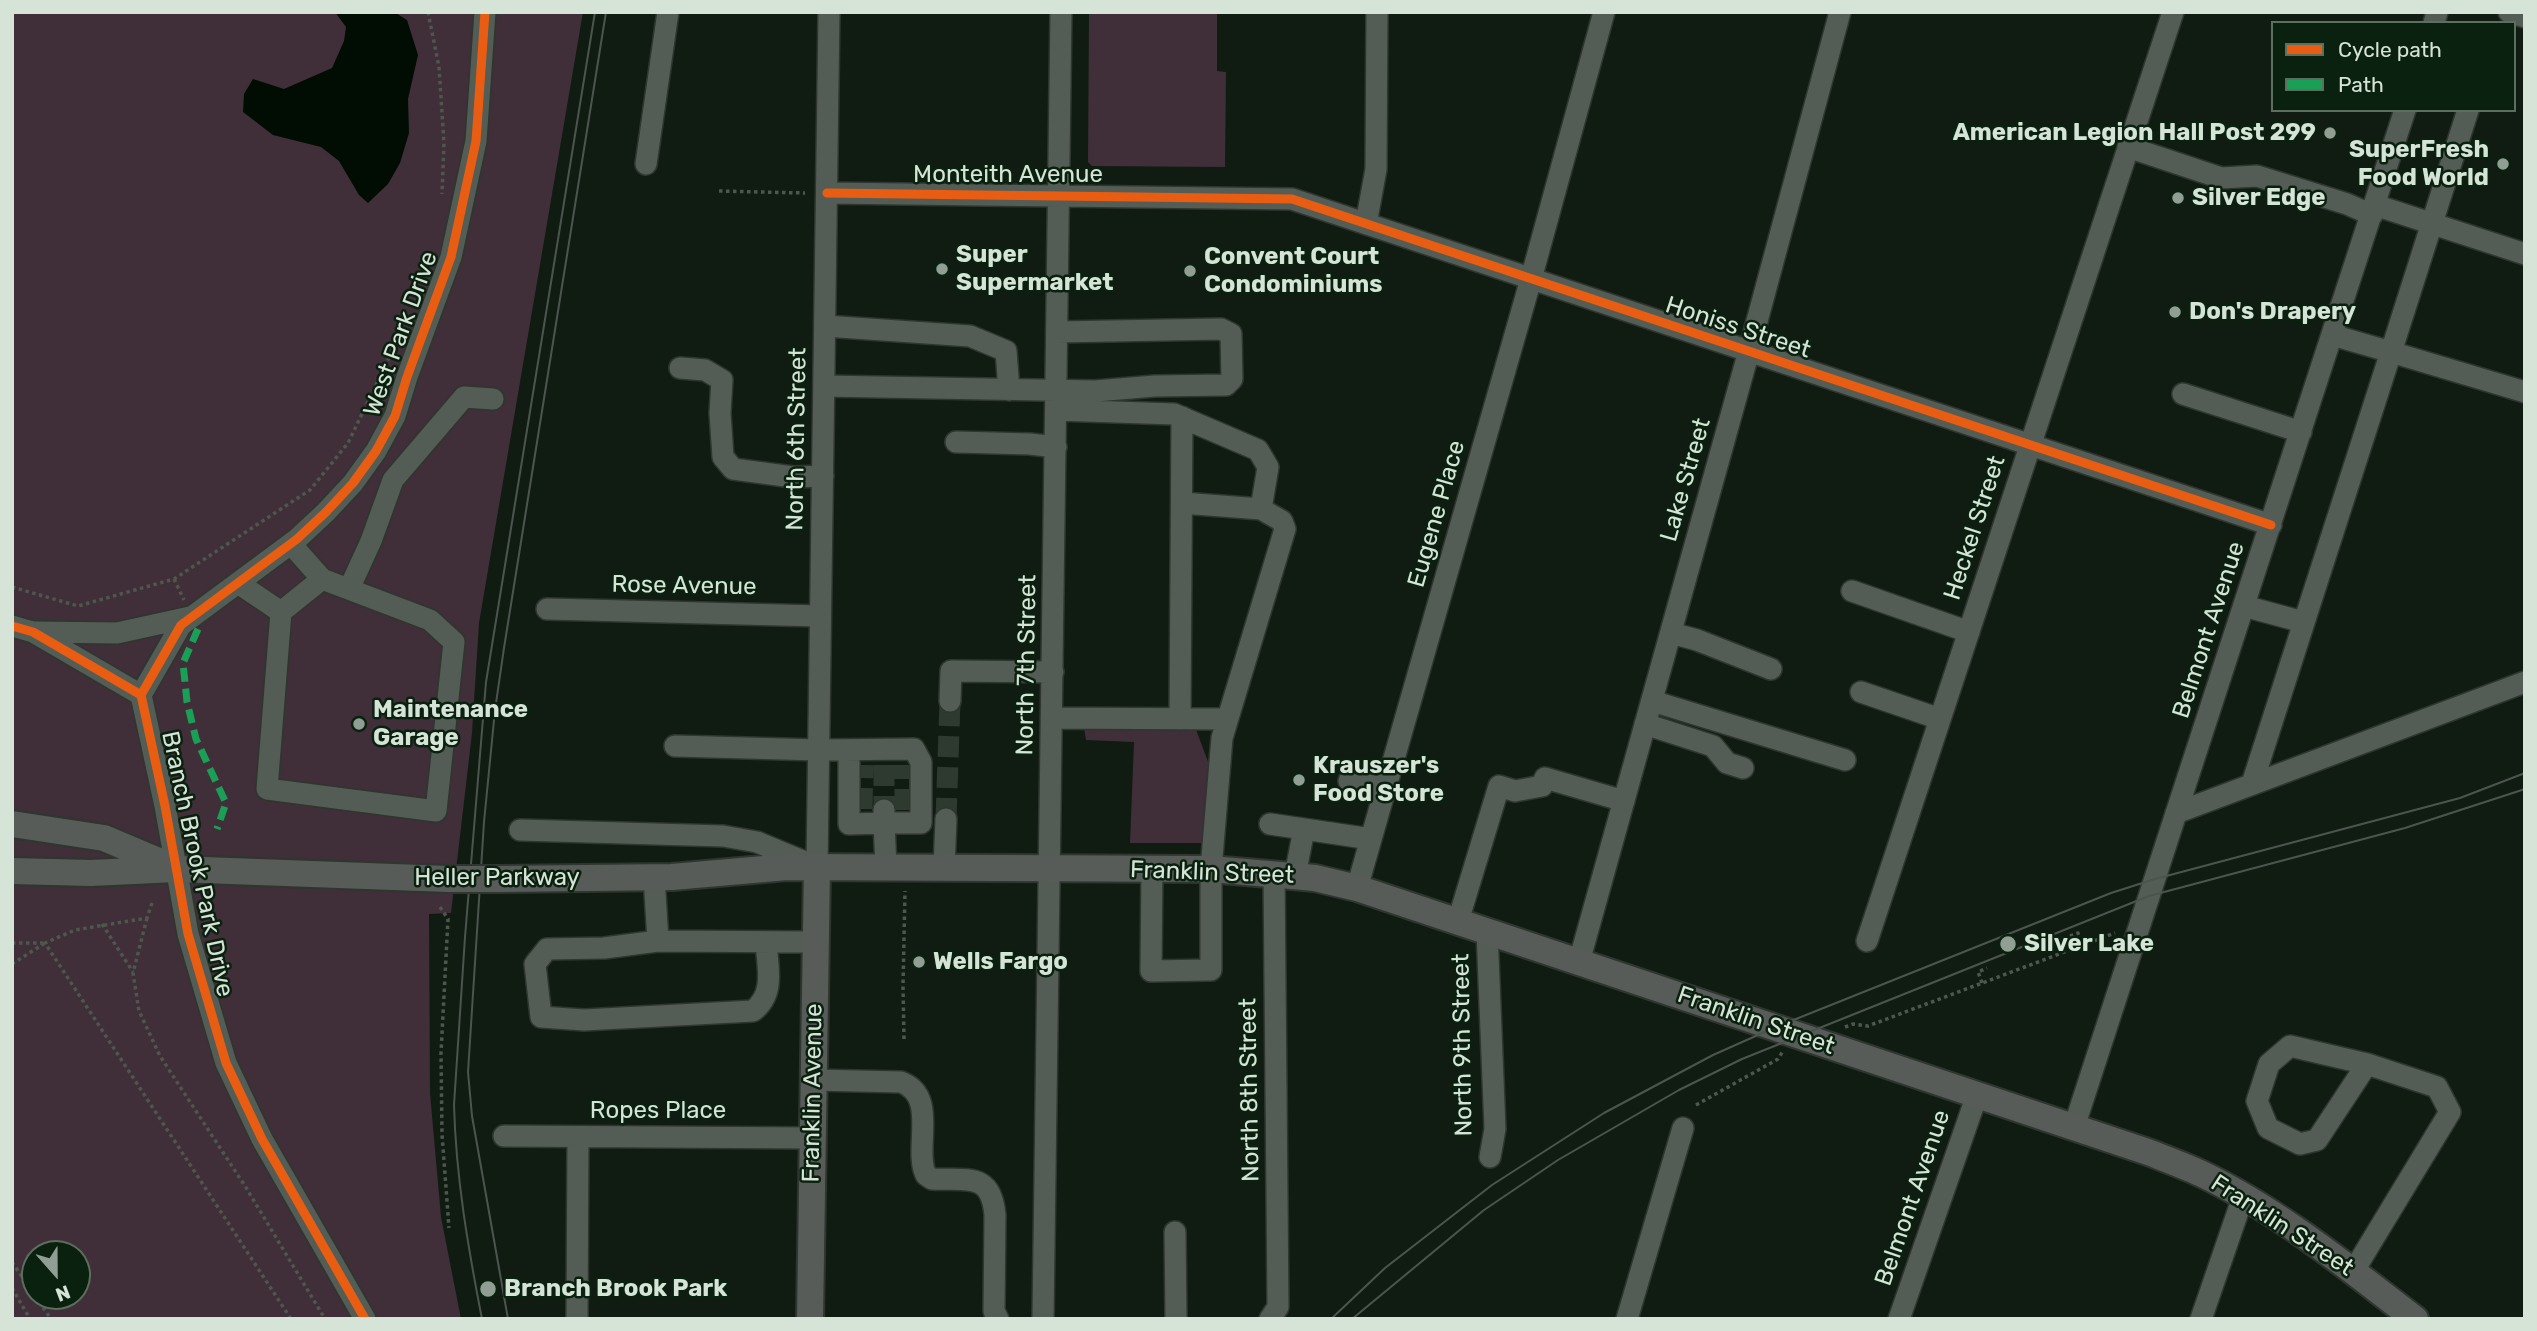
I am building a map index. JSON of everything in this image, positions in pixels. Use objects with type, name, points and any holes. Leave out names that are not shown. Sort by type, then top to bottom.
[{"type":"main road","name":"Heller Parkway","points":[[12,824],[104,838],[176,869]]},
{"type":"main road","name":"Heller Parkway","points":[[12,871],[91,873],[176,869],[448,880],[654,877],[774,867],[1050,869]]},
{"type":"main road","name":"Franklin Avenue","points":[[810,1319],[817,867]]},
{"type":"main road","name":"Franklin Street","points":[[1050,869],[1211,869],[1284,875],[1357,888],[1458,921],[2148,1152],[2203,1175],[2243,1197],[2314,1242],[2415,1319]]},
{"type":"street","name":"West Park Drive","points":[[141,695],[181,625],[291,544],[326,512],[376,451],[395,416],[451,257],[477,141],[485,12]]},
{"type":"street","points":[[646,164],[668,12]]},
{"type":"street","name":"North 6th Street","points":[[817,867],[829,12]]},
{"type":"street","name":"North 7th Street","points":[[1043,1319],[1061,12]]},
{"type":"street","points":[[1366,224],[1376,169],[1377,12]]},
{"type":"street","name":"Eugene Place","points":[[1357,888],[1531,279],[1604,12]]},
{"type":"street","name":"Lake Street","points":[[1579,962],[1749,352],[1840,12]]},
{"type":"street","name":"Heckel Street","points":[[1867,941],[2173,12]]},
{"type":"street","points":[[2509,12],[2525,17]]},
{"type":"street","name":"Belmont Avenue","points":[[2074,1127],[2404,112]]},
{"type":"street","points":[[2252,784],[2467,112]]},
{"type":"street","points":[[2128,147],[2221,178],[2258,176],[2347,204],[2431,224],[2525,254]]},
{"type":"street","name":"Monteith Avenue","points":[[827,193],[1189,196]]},
{"type":"street","name":"Honiss Street","points":[[1189,196],[1292,199],[2271,525]]},
{"type":"street","points":[[825,326],[970,336],[1006,351],[1009,390]]},
{"type":"street","points":[[1056,400],[1226,385],[1232,379],[1231,334],[1221,329],[1057,332]]},
{"type":"street","points":[[2332,335],[2525,392]]},
{"type":"street","points":[[680,368],[705,370],[722,380],[720,413],[723,457],[733,470],[793,477],[823,476]]},
{"type":"street","points":[[824,386],[1009,390],[1056,400],[1174,414],[1258,450],[1268,467],[1261,509]]},
{"type":"street","points":[[2183,394],[2301,432]]},
{"type":"street","points":[[349,589],[372,541],[393,480],[464,397],[493,399]]},
{"type":"street","points":[[1180,719],[1182,417]]},
{"type":"street","points":[[956,442],[1056,447]]},
{"type":"street","points":[[1152,869],[1151,971],[1211,970],[1211,869],[1222,738],[1285,529],[1282,521],[1261,509],[1182,503]]},
{"type":"street","points":[[291,544],[322,579],[430,620],[454,642],[436,811],[267,789],[281,612],[322,579]]},
{"type":"street","points":[[238,583],[281,612]]},
{"type":"street","points":[[1852,591],[1969,632]]},
{"type":"street","points":[[2244,606],[2303,622]]},
{"type":"street","name":"Rose Avenue","points":[[547,609],[820,615]]},
{"type":"street","points":[[33,632],[117,633],[192,617]]},
{"type":"street","points":[[12,626],[33,632],[141,695]]},
{"type":"street","points":[[1671,633],[1697,640],[1771,669]]},
{"type":"street","points":[[950,701],[951,671],[1053,672]]},
{"type":"street","points":[[2176,813],[2525,682]]},
{"type":"street","points":[[1861,692],[1940,719]]},
{"type":"street","name":"Branch Brook Park Drive","points":[[141,695],[188,934],[226,1063],[262,1139],[365,1319]]},
{"type":"street","points":[[1652,701],[1845,760]]},
{"type":"street","points":[[1052,718],[1227,719]]},
{"type":"street","points":[[1645,724],[1713,746],[1727,763],[1743,768]]},
{"type":"street","points":[[675,746],[819,750],[879,756],[914,749],[921,762],[921,822],[894,816],[862,816],[849,824],[879,756]]},
{"type":"street","points":[[1458,921],[1499,786],[1515,791],[1542,786],[1545,778],[1624,801]]},
{"type":"street","points":[[1349,780],[1386,788]]},
{"type":"street","points":[[886,867],[894,816]]},
{"type":"street","points":[[944,868],[946,819]]},
{"type":"street","points":[[1270,824],[1371,839]]},
{"type":"street","name":"North 8th Street","points":[[1274,1313],[1284,875],[1304,829]]},
{"type":"street","name":"Heller Parkway","points":[[520,830],[723,836],[757,842],[817,867]]},
{"type":"street","points":[[654,877],[658,941]]},
{"type":"street","name":"North 9th Street","points":[[1487,931],[1495,1129],[1490,1157]]},
{"type":"street","points":[[766,943],[769,981],[764,1002],[753,1011],[584,1020],[541,1017],[535,964],[547,948],[604,948],[658,941],[816,942]]},
{"type":"street","points":[[2353,1272],[2451,1112],[2437,1087],[2367,1064],[2290,1046],[2269,1065],[2257,1101],[2268,1128],[2300,1144],[2317,1140],[2367,1064]]},
{"type":"street","points":[[813,1080],[907,1084],[917,1097],[922,1111],[923,1169],[926,1175],[932,1179],[981,1182],[988,1186],[995,1215],[994,1311],[998,1319]]},
{"type":"street","name":"Belmont Avenue","points":[[1899,1319],[1977,1094]]},
{"type":"street","points":[[1627,1319],[1683,1128]]},
{"type":"street","name":"Ropes Place","points":[[504,1136],[812,1138]]},
{"type":"street","points":[[577,1319],[578,1137]]},
{"type":"street","points":[[2201,1319],[2243,1197]]},
{"type":"street","points":[[1175,1232],[1176,1319]]},
{"type":"path","points":[[428,12],[439,67],[444,143],[442,206]]},
{"type":"path","points":[[719,191],[805,193]]},
{"type":"path","points":[[12,587],[78,606],[174,579],[310,490],[348,443],[398,337]]},
{"type":"path","points":[[904,1039],[905,890]]},
{"type":"path","points":[[152,903],[133,973],[139,1011],[160,1056],[245,1186],[325,1319]]},
{"type":"path","points":[[440,906],[448,919],[441,1053],[442,1134],[449,1228]]},
{"type":"path","points":[[12,964],[45,943],[75,930],[147,918]]},
{"type":"path","points":[[102,924],[133,973]]},
{"type":"path","points":[[2070,936],[2078,933],[2082,946]]},
{"type":"path","points":[[1696,1105],[1778,1059],[1783,1052],[1812,1040],[1853,1024],[1868,1026],[2115,933]]},
{"type":"path","points":[[12,943],[45,943]]},
{"type":"path","points":[[45,943],[291,1319]]},
{"type":"path","points":[[1982,983],[1978,972],[1987,968]]},
{"type":"path","points":[[12,1288],[30,1319]]},
{"type":"shaded area","name":"Branch Brook Park","points":[[12,12],[583,12],[479,623],[472,733],[451,913],[429,914],[430,1093],[441,1217],[461,1319],[12,1319]]},
{"type":"shaded area","points":[[335,12],[394,12],[407,20],[418,55],[408,99],[409,133],[400,163],[388,184],[368,203],[359,195],[339,161],[321,147],[273,135],[243,112],[244,94],[253,79],[284,89],[332,68],[344,41],[346,27]]},
{"type":"shaded area","points":[[1089,12],[1217,12],[1217,71],[1226,72],[1225,167],[1092,166],[1088,162]]},
{"type":"shaded area","points":[[1195,727],[1210,767],[1204,843],[1130,843],[1134,742],[1086,740],[1084,728]]},
{"type":"tunnel","points":[[946,819],[950,701]]},
{"type":"tunnel","points":[[862,809],[863,765]]},
{"type":"tunnel","points":[[884,765],[884,810]]},
{"type":"tunnel","points":[[905,765],[905,810]]},
{"type":"tram line","points":[[482,1319],[457,1159],[454,1105],[486,682],[595,12]]},
{"type":"tram line","points":[[508,1319],[472,1116],[468,1072],[484,822],[504,648],[606,12]]},
{"type":"tram line","points":[[1331,1319],[1385,1268],[1492,1185],[1604,1113],[1713,1055],[1776,1027],[2111,893],[2460,798],[2525,773]]},
{"type":"tram line","points":[[1352,1319],[1484,1210],[1558,1160],[1679,1090],[1742,1059],[2149,896],[2405,828],[2525,789]]},
{"type":"marked path","points":[[198,629],[183,663],[187,702],[196,739],[226,803],[217,829]]},
{"type":"cycle path","points":[[141,695],[181,625],[297,539],[326,512],[353,483],[376,451],[395,416],[451,257],[476,141],[485,12]]},
{"type":"cycle path","points":[[827,193],[1292,199],[2271,525]]},
{"type":"cycle path","points":[[12,626],[33,632],[141,695],[165,806],[188,934],[226,1063],[262,1139],[365,1319]]},
{"type":"place","name":"American Legion Hall Post 299","points":[[2330,133]]},
{"type":"place","name":"SuperFresh Food World","points":[[2503,164]]},
{"type":"place","name":"Silver Edge","points":[[2178,198]]},
{"type":"place","name":"Super Supermarket","points":[[942,269]]},
{"type":"place","name":"Convent Court Condominiums","points":[[1190,271]]},
{"type":"place","name":"Don's Drapery","points":[[2175,312]]},
{"type":"place","name":"Maintenance Garage","points":[[359,724]]},
{"type":"place","name":"Krauszer's Food Store","points":[[1299,780]]},
{"type":"place","name":"Silver Lake","points":[[2008,944]]},
{"type":"place","name":"Wells Fargo","points":[[919,962]]},
{"type":"place","name":"Branch Brook Park","points":[[488,1289]]}]
